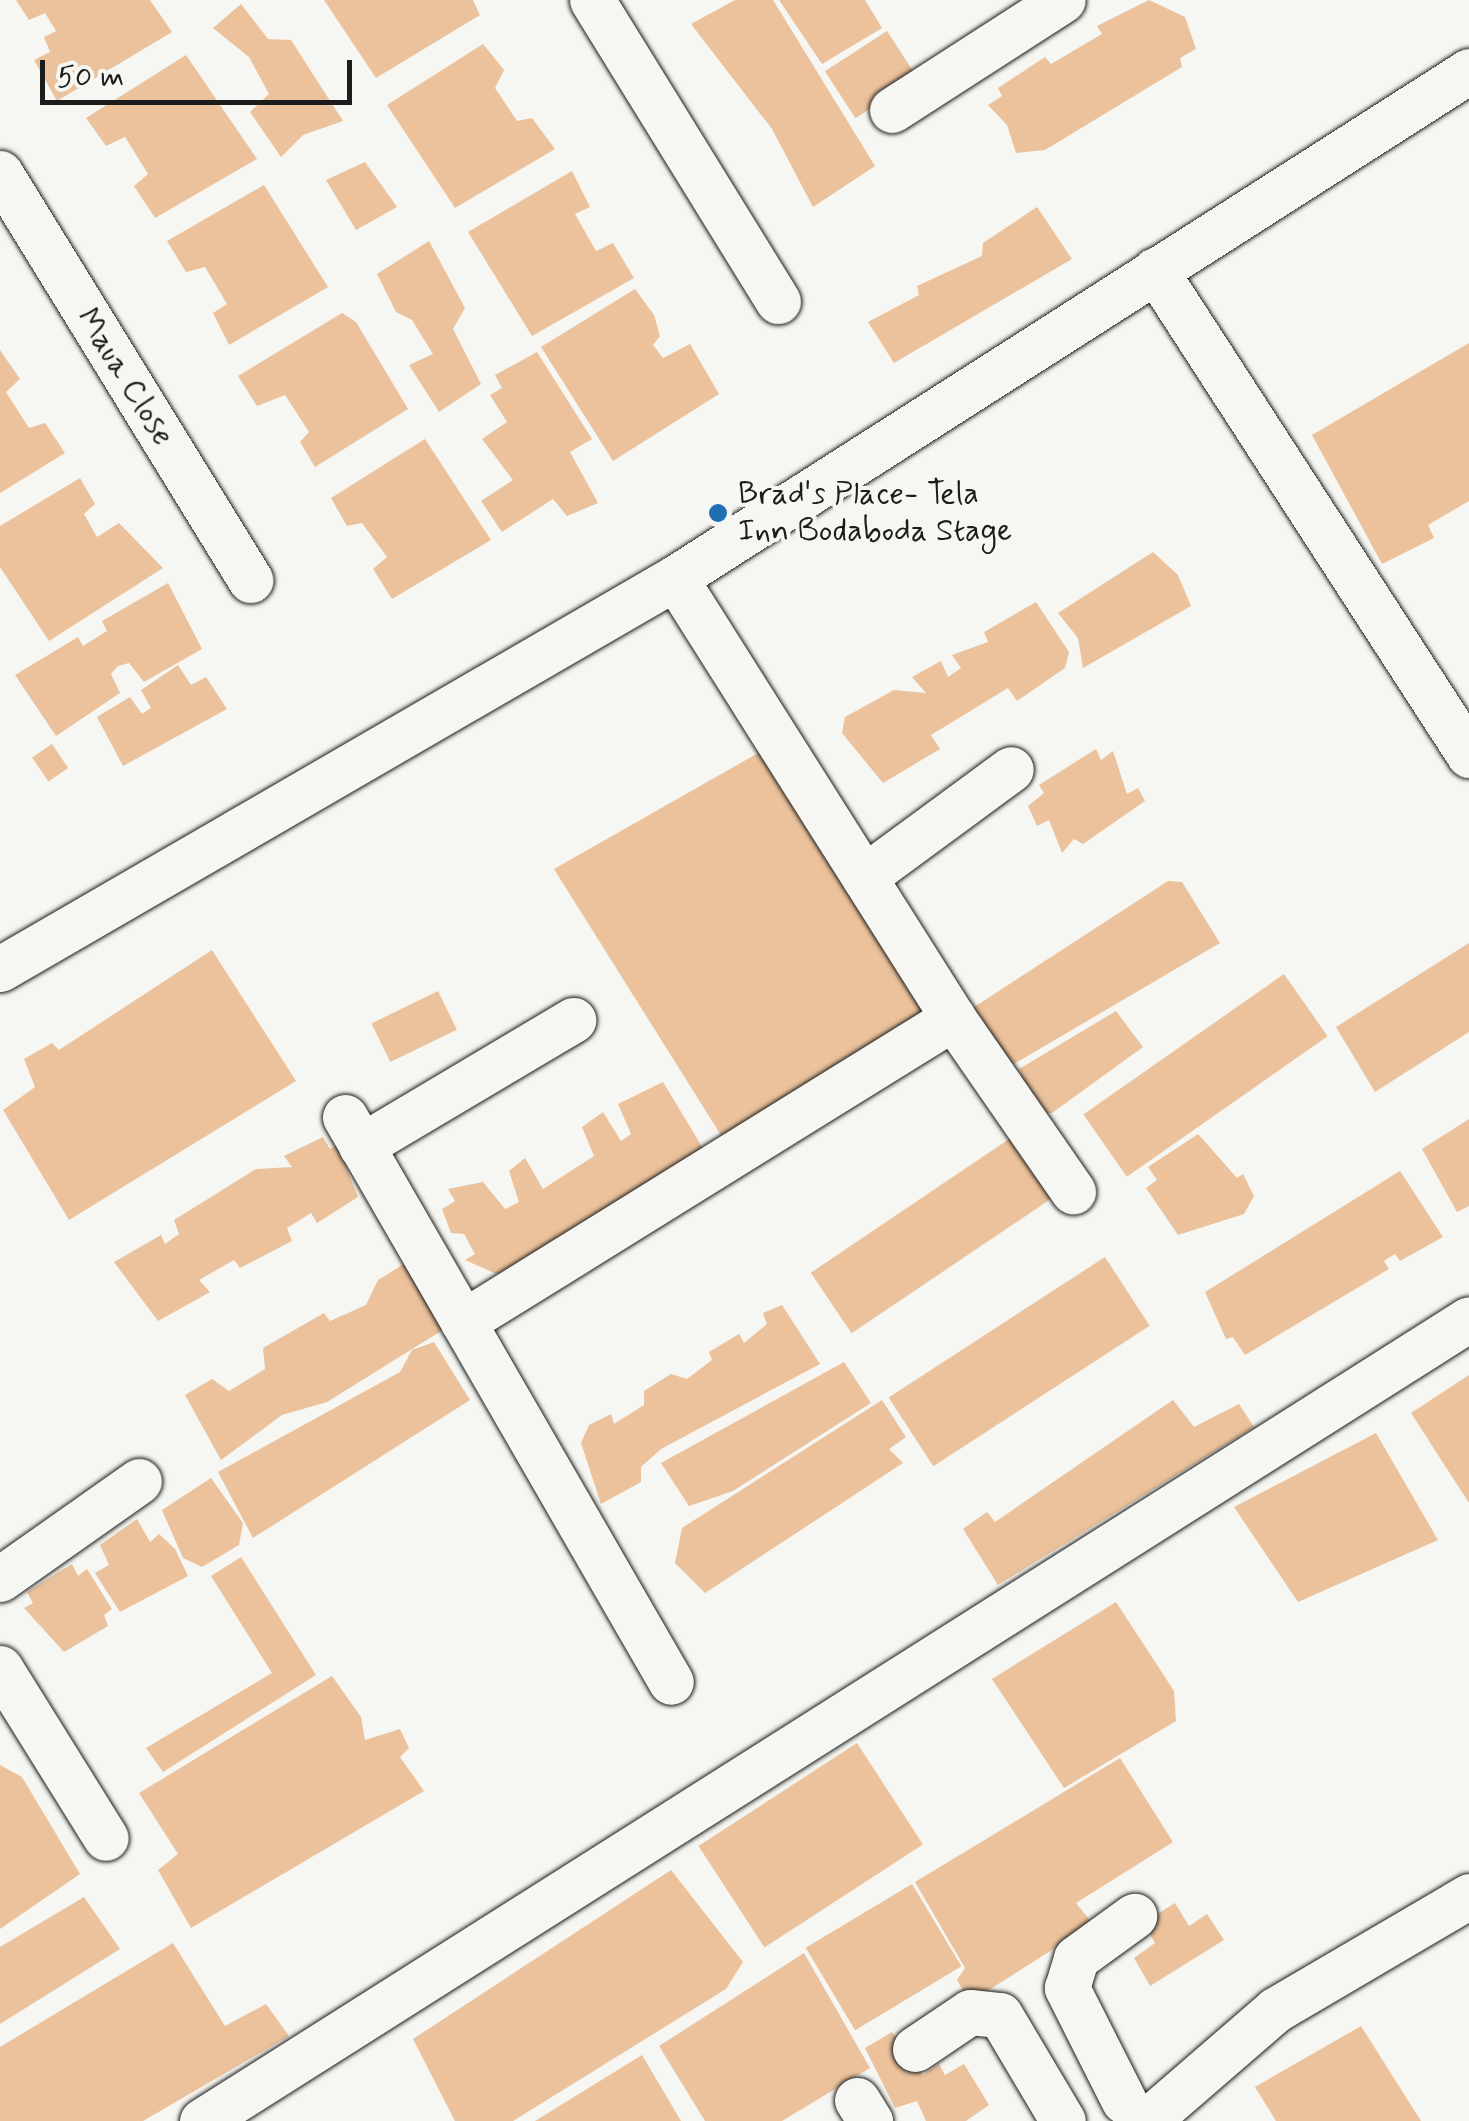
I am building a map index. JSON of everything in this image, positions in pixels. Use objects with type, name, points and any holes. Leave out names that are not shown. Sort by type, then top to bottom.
[{"type":"street","points":[[592,0],[778,301]]},
{"type":"street","points":[[892,110],[1063,0]]},
{"type":"street","points":[[0,969],[674,578],[1469,71]]},
{"type":"street","name":"Maua Close","points":[[0,174],[250,580]]},
{"type":"street","points":[[1155,270],[1469,755]]},
{"type":"street","points":[[674,578],[953,1018],[1073,1191]]},
{"type":"street","points":[[864,877],[1011,769]]},
{"type":"street","points":[[463,1322],[953,1018]]},
{"type":"street","points":[[573,1020],[352,1132],[671,1682]]},
{"type":"street","points":[[202,2121],[1469,1319]]},
{"type":"street","points":[[0,1578],[139,1481]]},
{"type":"street","points":[[0,1668],[106,1838]]},
{"type":"street","points":[[1134,1916],[1076,1958],[1067,1988],[1131,2114],[1275,2010],[1469,1896]]},
{"type":"street","points":[[915,2049],[970,2012],[1000,2015],[1063,2121]]},
{"type":"building","points":[[16,0],[150,0],[172,32],[57,101],[34,60],[50,52],[44,37],[56,31],[45,13],[29,20]]},
{"type":"building","points":[[324,0],[473,0],[480,15],[376,78]]},
{"type":"building","points":[[735,0],[773,0],[875,166],[813,207],[772,129],[691,24]]},
{"type":"building","points":[[779,0],[865,0],[882,28],[822,64]]},
{"type":"building","points":[[1149,0],[1185,17],[1196,49],[1180,58],[1182,67],[1045,150],[1016,153],[1007,125],[988,105],[1002,96],[998,88],[1045,57],[1051,64],[1102,34],[1097,26]]},
{"type":"building","points":[[241,4],[268,39],[291,40],[343,121],[303,135],[281,157],[250,112],[269,94],[249,57],[213,28]]},
{"type":"building","points":[[887,31],[917,78],[855,118],[825,71]]},
{"type":"building","points":[[483,44],[504,70],[495,88],[517,121],[532,118],[555,149],[455,208],[387,105]]},
{"type":"building","points":[[186,55],[257,159],[155,218],[134,186],[148,174],[125,137],[106,146],[86,118]]},
{"type":"building","points":[[365,162],[397,207],[356,230],[326,180]]},
{"type":"building","points":[[572,171],[590,207],[575,214],[596,251],[613,243],[634,278],[532,336],[468,232]]},
{"type":"building","points":[[264,185],[328,287],[229,345],[213,313],[227,304],[205,267],[186,272],[167,241]]},
{"type":"building","points":[[1037,207],[1072,259],[894,363],[868,322],[919,295],[917,286],[982,256],[983,243]]},
{"type":"building","points":[[429,241],[465,308],[453,329],[481,384],[439,412],[409,365],[433,354],[412,320],[396,312],[377,274]]},
{"type":"building","points":[[635,289],[654,315],[660,336],[653,345],[663,358],[690,344],[719,394],[613,461],[541,347]]},
{"type":"building","points":[[342,313],[356,322],[408,409],[315,467],[300,442],[309,432],[285,395],[257,406],[238,376]]},
{"type":"building","points":[[1469,343],[1469,501],[1428,525],[1434,538],[1382,564],[1312,435]]},
{"type":"building","points":[[0,350],[20,379],[6,392],[29,428],[45,423],[65,453],[0,493]]},
{"type":"building","points":[[537,352],[592,439],[570,452],[598,503],[567,516],[553,499],[502,532],[481,501],[513,480],[482,439],[507,422],[490,395],[502,388],[495,375]]},
{"type":"building","points":[[425,439],[491,540],[392,599],[373,569],[387,557],[362,523],[347,526],[331,498]]},
{"type":"building","points":[[80,478],[95,504],[84,514],[97,537],[119,523],[163,568],[49,641],[0,567],[0,526]]},
{"type":"building","points":[[1153,552],[1178,575],[1191,606],[1083,668],[1078,638],[1058,613]]},
{"type":"building","points":[[168,583],[202,649],[144,682],[129,663],[118,666],[111,674],[120,693],[56,736],[15,675],[78,637],[83,646],[107,631],[102,621]]},
{"type":"building","points":[[1036,602],[1069,652],[1065,668],[1017,701],[1008,688],[931,735],[940,749],[883,783],[842,733],[845,717],[894,690],[926,693],[912,677],[941,661],[948,677],[961,668],[952,655],[988,642],[984,632]]},
{"type":"building","points":[[178,665],[191,685],[206,677],[227,709],[123,766],[97,717],[130,697],[142,714],[151,708],[141,690]]},
{"type":"building","points":[[52,744],[68,768],[48,781],[32,757]]},
{"type":"building","points":[[767,748],[926,996],[924,1020],[724,1140],[554,869]]},
{"type":"building","points":[[1096,749],[1101,760],[1113,751],[1127,794],[1138,788],[1145,801],[1083,844],[1074,839],[1062,853],[1049,820],[1037,826],[1028,806],[1044,793],[1039,785]]},
{"type":"building","points":[[1168,881],[1182,882],[1220,943],[1007,1068],[968,1011]]},
{"type":"building","points":[[1469,943],[1469,1032],[1375,1092],[1336,1027]]},
{"type":"building","points":[[212,950],[296,1081],[69,1220],[3,1110],[35,1087],[24,1059],[52,1043],[59,1050]]},
{"type":"building","points":[[1284,974],[1328,1036],[1127,1177],[1083,1115]]},
{"type":"building","points":[[438,991],[457,1030],[390,1062],[371,1023]]},
{"type":"building","points":[[1116,1011],[1143,1047],[1052,1113],[1038,1114],[1019,1069]]},
{"type":"building","points":[[663,1082],[707,1155],[501,1276],[465,1260],[475,1254],[464,1234],[451,1233],[442,1209],[455,1201],[448,1189],[483,1182],[505,1209],[519,1202],[509,1171],[525,1158],[543,1189],[594,1156],[582,1127],[603,1112],[621,1141],[631,1134],[618,1104]]},
{"type":"building","points":[[1469,1119],[1469,1206],[1457,1212],[1422,1149]]},
{"type":"building","points":[[1018,1133],[1059,1194],[852,1333],[811,1273]]},
{"type":"building","points":[[1198,1134],[1237,1178],[1243,1174],[1254,1196],[1244,1214],[1178,1235],[1146,1188],[1157,1180],[1148,1167]]},
{"type":"building","points":[[323,1137],[330,1149],[337,1145],[358,1197],[317,1223],[311,1213],[287,1228],[292,1241],[240,1268],[234,1260],[199,1280],[210,1292],[158,1321],[114,1262],[161,1235],[165,1244],[179,1234],[174,1220],[256,1169],[292,1167],[284,1156]]},
{"type":"building","points":[[1400,1171],[1443,1237],[1400,1261],[1395,1254],[1384,1261],[1389,1269],[1245,1355],[1233,1337],[1226,1339],[1205,1292]]},
{"type":"building","points":[[1105,1257],[1150,1326],[933,1466],[889,1398]]},
{"type":"building","points":[[409,1261],[446,1328],[327,1402],[282,1415],[221,1460],[185,1395],[212,1379],[229,1391],[265,1369],[263,1348],[324,1313],[330,1321],[366,1305],[378,1280]]},
{"type":"building","points":[[782,1305],[820,1364],[661,1449],[641,1467],[641,1482],[601,1504],[581,1443],[589,1425],[611,1414],[614,1424],[644,1405],[644,1391],[671,1374],[687,1379],[712,1360],[709,1352],[739,1334],[744,1343],[767,1324],[763,1313]]},
{"type":"building","points":[[434,1342],[470,1400],[253,1538],[218,1472],[400,1372],[412,1350]]},
{"type":"building","points":[[844,1362],[871,1403],[733,1491],[689,1506],[661,1463]]},
{"type":"building","points":[[1469,1375],[1469,1503],[1411,1413]]},
{"type":"building","points":[[882,1400],[906,1437],[889,1449],[903,1463],[705,1593],[675,1563],[682,1528]]},
{"type":"building","points":[[1173,1400],[1194,1427],[1239,1404],[1254,1427],[998,1585],[963,1529],[987,1512],[995,1522]]},
{"type":"building","points":[[1376,1433],[1438,1540],[1298,1602],[1234,1507]]},
{"type":"building","points":[[211,1478],[243,1523],[239,1545],[202,1567],[183,1558],[162,1510]]},
{"type":"building","points":[[137,1519],[150,1542],[159,1534],[175,1549],[188,1576],[120,1612],[95,1573],[109,1565],[100,1545]]},
{"type":"building","points":[[241,1557],[316,1675],[163,1772],[146,1748],[272,1673],[211,1576]]},
{"type":"building","points":[[72,1564],[78,1576],[87,1569],[112,1609],[104,1615],[108,1626],[64,1652],[24,1608],[33,1603],[27,1592]]},
{"type":"building","points":[[1116,1602],[1174,1691],[1176,1721],[1064,1788],[992,1679]]},
{"type":"building","points":[[332,1676],[361,1717],[365,1740],[400,1729],[409,1748],[400,1757],[424,1791],[191,1928],[158,1870],[178,1854],[139,1793]]},
{"type":"building","points":[[857,1743],[923,1844],[764,1947],[698,1846]]},
{"type":"building","points":[[1120,1758],[1173,1842],[1076,1903],[1093,1924],[970,2002],[957,1980],[965,1968],[915,1882]]},
{"type":"building","points":[[0,1765],[22,1777],[80,1874],[0,1929]]},
{"type":"building","points":[[671,1870],[743,1962],[726,1989],[513,2121],[455,2121],[413,2039]]},
{"type":"building","points":[[912,1884],[961,1966],[855,2030],[806,1948]]},
{"type":"building","points":[[84,1897],[120,1949],[0,2024],[0,1947]]},
{"type":"building","points":[[1175,1903],[1189,1926],[1207,1914],[1224,1940],[1150,1986],[1134,1958],[1155,1943],[1143,1923]]},
{"type":"building","points":[[173,1943],[225,2026],[266,2004],[289,2036],[143,2121],[0,2121],[0,2047]]},
{"type":"building","points":[[804,1953],[870,2068],[782,2121],[705,2121],[659,2046]]},
{"type":"building","points":[[1361,2026],[1421,2121],[1276,2121],[1255,2087]]},
{"type":"building","points":[[892,2032],[923,2075],[939,2064],[945,2075],[964,2064],[989,2105],[966,2121],[926,2121],[917,2101],[895,2108],[865,2048]]},
{"type":"building","points":[[642,2055],[681,2121],[535,2121]]},
{"type":"place","name":"Brad's Place- Tela Inn Bodaboda Stage","points":[[718,513]]}]
